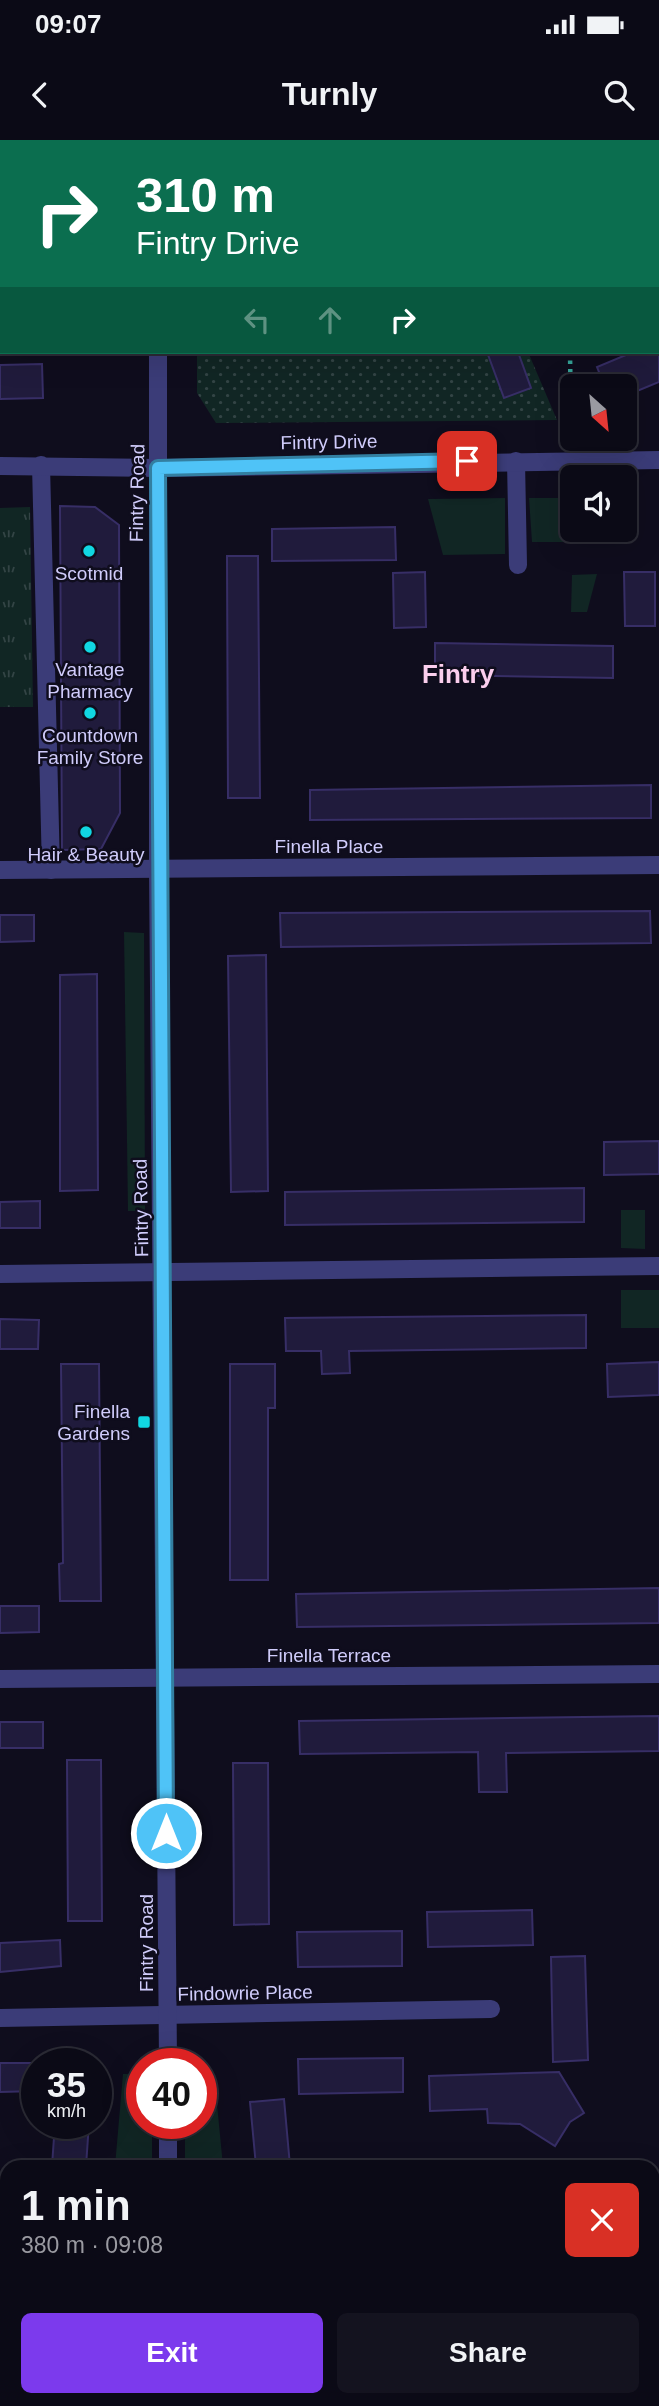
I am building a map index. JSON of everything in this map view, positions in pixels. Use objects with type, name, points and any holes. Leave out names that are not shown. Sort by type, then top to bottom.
[{"type":"street","name":"Fintry Road","points":[[158,354],[158,868],[168,2048]]},
{"type":"street","name":"Fintry Drive","points":[[0,466],[158,468],[659,460]]},
{"type":"street","points":[[516,461],[518,565]]},
{"type":"street","points":[[41,465],[51,870]]},
{"type":"street","name":"Finella Place","points":[[0,870],[659,865]]},
{"type":"street","points":[[0,1274],[659,1266]]},
{"type":"street","name":"Finella Terrace","points":[[0,1679],[659,1674]]},
{"type":"street","name":"Findowrie Place","points":[[0,2018],[491,2009]]},
{"type":"street","points":[[168,2139],[168,2160]]},
{"type":"path","points":[[570,354],[570,374]]},
{"type":"green space","points":[[197,354],[529,354],[557,420],[216,423],[197,393]]},
{"type":"green space","points":[[505,498],[505,554],[443,555],[428,499]]},
{"type":"green space","points":[[529,498],[560,498],[560,542],[532,542]]},
{"type":"green space","points":[[30,507],[33,707],[0,707],[0,508]]},
{"type":"green space","points":[[597,574],[587,612],[571,612],[572,575]]},
{"type":"green space","points":[[124,932],[144,933],[145,1211],[128,1211]]},
{"type":"green space","points":[[621,1210],[645,1210],[645,1249],[621,1248]]},
{"type":"green space","points":[[621,1290],[659,1290],[659,1328],[621,1328]]},
{"type":"green space","points":[[123,2074],[126,2074],[126,2139],[152,2139],[152,2160],[116,2160]]},
{"type":"green space","points":[[217,2104],[222,2160],[185,2160],[185,2139],[217,2139]]},
{"type":"building","points":[[488,354],[519,354],[531,388],[504,398]]},
{"type":"building","points":[[628,354],[659,354],[659,382],[637,391],[637,374],[600,374],[597,367]]},
{"type":"building","points":[[42,364],[43,398],[0,399],[0,365]]},
{"type":"building","points":[[60,506],[95,507],[119,525],[120,813],[101,849],[62,850]]},
{"type":"building","points":[[395,527],[396,560],[272,561],[272,529]]},
{"type":"building","points":[[227,556],[258,556],[260,798],[228,798]]},
{"type":"building","points":[[425,572],[426,627],[394,628],[393,573]]},
{"type":"building","points":[[624,572],[655,572],[655,626],[625,626]]},
{"type":"building","points":[[435,643],[613,646],[613,678],[435,675]]},
{"type":"building","points":[[651,785],[651,818],[310,820],[310,790]]},
{"type":"building","points":[[650,911],[651,943],[281,947],[280,913]]},
{"type":"building","points":[[0,915],[34,915],[34,941],[0,942]]},
{"type":"building","points":[[266,955],[268,1191],[231,1192],[228,956]]},
{"type":"building","points":[[97,974],[98,1190],[60,1191],[60,975]]},
{"type":"building","points":[[659,1141],[659,1174],[604,1175],[604,1142]]},
{"type":"building","points":[[584,1188],[584,1222],[285,1225],[285,1192]]},
{"type":"building","points":[[40,1201],[40,1228],[0,1228],[0,1202]]},
{"type":"building","points":[[586,1315],[586,1348],[349,1351],[350,1373],[322,1374],[321,1351],[286,1351],[285,1318]]},
{"type":"building","points":[[0,1319],[39,1320],[38,1349],[0,1349]]},
{"type":"building","points":[[659,1362],[659,1395],[608,1397],[607,1364]]},
{"type":"building","points":[[61,1364],[99,1364],[101,1601],[60,1601],[59,1564],[63,1563]]},
{"type":"building","points":[[230,1364],[275,1364],[275,1408],[268,1408],[268,1580],[230,1580]]},
{"type":"building","points":[[659,1588],[659,1623],[297,1627],[296,1594]]},
{"type":"building","points":[[0,1606],[39,1606],[39,1632],[0,1633]]},
{"type":"building","points":[[659,1716],[659,1751],[506,1753],[507,1792],[479,1792],[478,1752],[300,1754],[299,1721]]},
{"type":"building","points":[[0,1722],[43,1722],[43,1748],[0,1748]]},
{"type":"building","points":[[67,1760],[101,1760],[102,1921],[68,1921]]},
{"type":"building","points":[[233,1763],[268,1763],[269,1924],[234,1925]]},
{"type":"building","points":[[532,1910],[533,1945],[428,1947],[427,1912]]},
{"type":"building","points":[[402,1931],[402,1966],[298,1967],[297,1932]]},
{"type":"building","points":[[60,1940],[61,1966],[0,1972],[0,1943]]},
{"type":"building","points":[[585,1956],[588,2060],[553,2062],[551,1957]]},
{"type":"building","points":[[403,2058],[403,2092],[299,2094],[298,2059]]},
{"type":"building","points":[[0,2063],[21,2063],[21,2091],[0,2092]]},
{"type":"building","points":[[559,2072],[584,2113],[570,2122],[555,2146],[520,2124],[488,2123],[487,2109],[430,2111],[429,2076]]},
{"type":"building","points":[[284,2099],[289,2160],[255,2160],[250,2102]]},
{"type":"building","points":[[54,2139],[88,2139],[86,2160],[52,2160]]},
{"type":"place","name":"Scotmid","points":[[89,551]]},
{"type":"place","name":"Vantage Pharmacy","points":[[90,647]]},
{"type":"place","name":"Countdown Family Store","points":[[90,713]]},
{"type":"place","name":"Hair & Beauty","points":[[86,832]]},
{"type":"place","name":"Finella Gardens","points":[[144,1422]]},
{"type":"district","name":"Fintry","points":[[458,674]]},
{"type":"route","points":[[166,1833],[158,842],[158,468],[467,461]]}]
